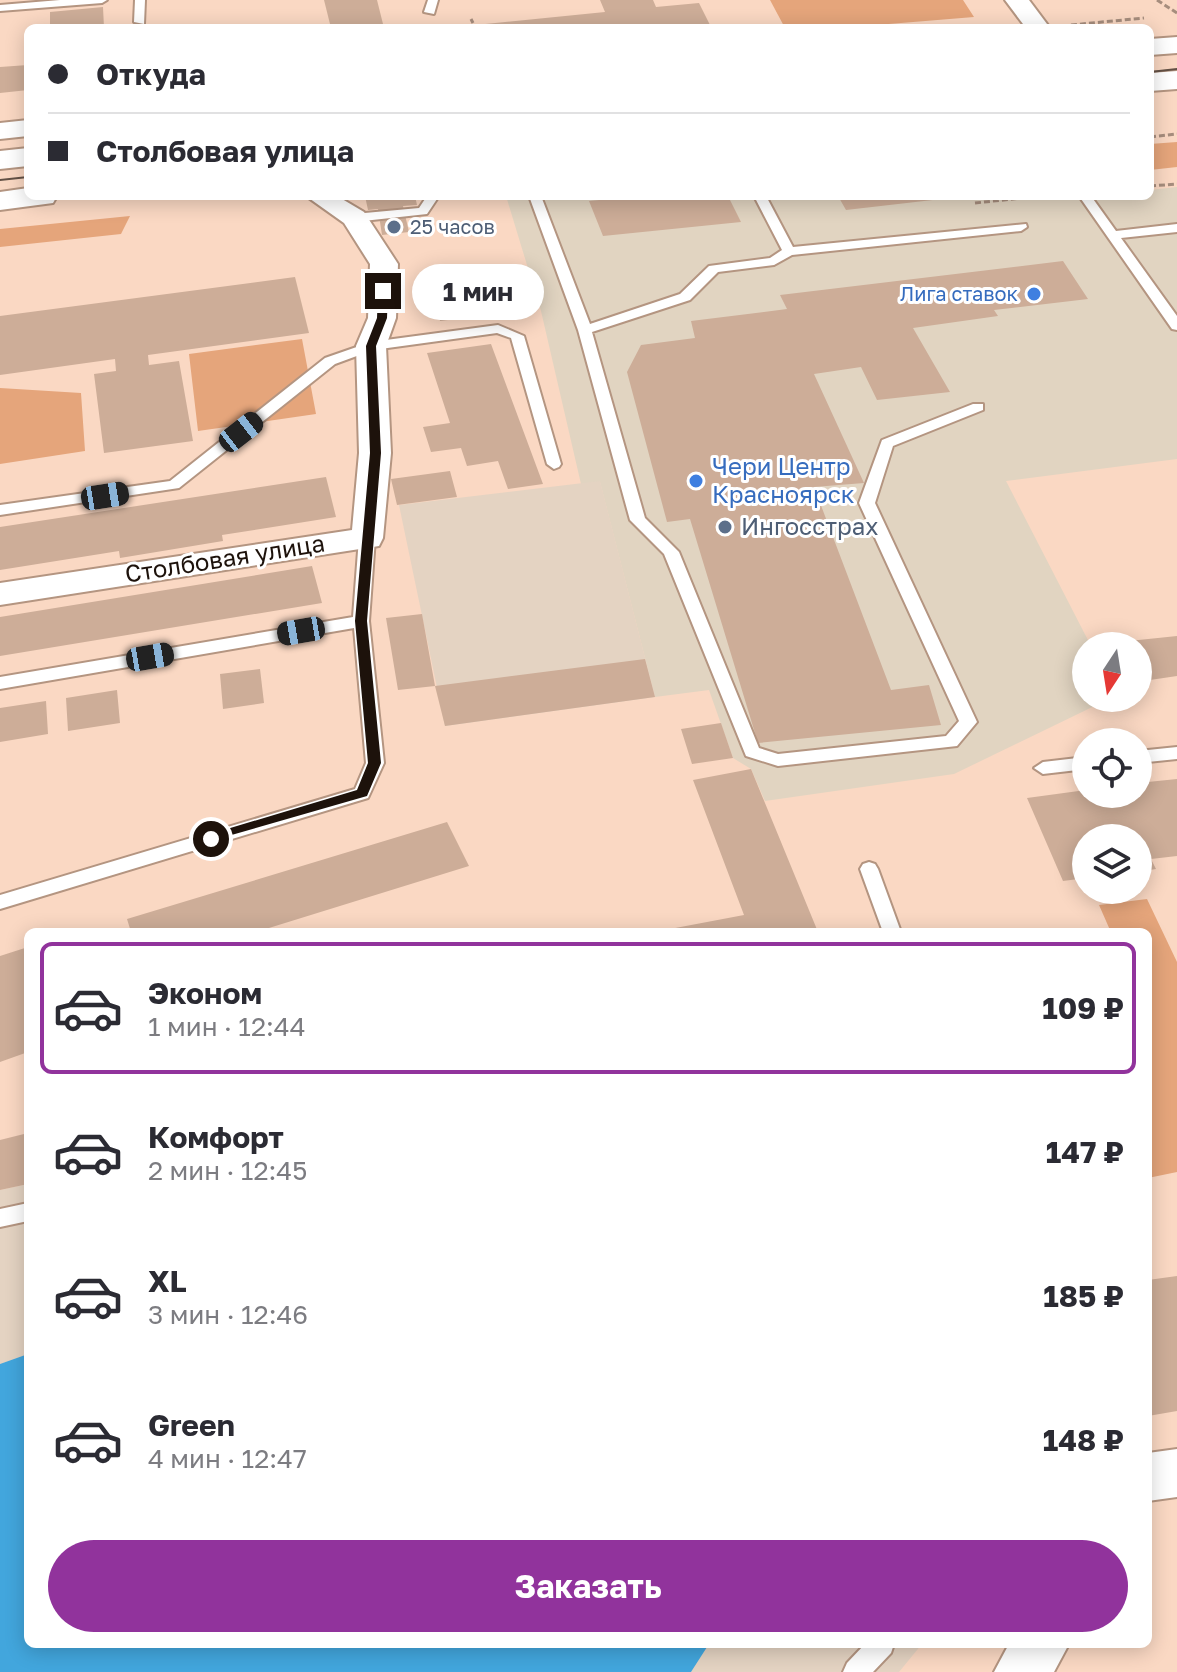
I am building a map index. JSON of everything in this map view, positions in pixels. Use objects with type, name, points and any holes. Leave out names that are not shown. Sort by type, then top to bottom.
[{"type":"highway","points":[[1154,47],[1177,45]]},
{"type":"highway","points":[[1154,82],[1177,80]]},
{"type":"highway","points":[[0,160],[24,157]]},
{"type":"highway","points":[[0,201],[24,198]]},
{"type":"street","points":[[1017,0],[1035,24]]},
{"type":"street","points":[[0,131],[24,128]]},
{"type":"street","points":[[325,200],[354,218],[384,264],[382,318],[371,346],[375,453],[367,538]]},
{"type":"street","name":"Столбовая улица","points":[[0,594],[367,538]]},
{"type":"street","points":[[1152,1476],[1177,1473]]},
{"type":"street","points":[[1020,1672],[1040,1648]]},
{"type":"lane","points":[[0,8],[102,0]]},
{"type":"lane","points":[[140,0],[140,22]]},
{"type":"lane","points":[[354,218],[423,211],[430,200]]},
{"type":"lane","points":[[536,200],[585,330],[638,520],[671,552],[752,752],[778,760],[951,742],[968,722],[867,503],[887,443],[978,407]]},
{"type":"lane","points":[[762,200],[789,251]]},
{"type":"lane","points":[[1088,200],[1177,326]]},
{"type":"lane","points":[[585,330],[685,297],[714,269],[774,261],[789,251],[1021,227]]},
{"type":"lane","points":[[1110,235],[1177,228]]},
{"type":"lane","points":[[0,510],[174,485],[330,361],[371,346],[498,329],[517,336],[554,464]]},
{"type":"lane","points":[[0,902],[362,793],[375,763],[361,621],[367,538]]},
{"type":"lane","points":[[0,683],[361,621]]},
{"type":"lane","points":[[1152,756],[1177,753]]},
{"type":"lane","points":[[1043,768],[1072,765]]},
{"type":"lane","points":[[869,869],[891,928]]},
{"type":"lane","points":[[0,1218],[24,1213]]},
{"type":"lane","points":[[856,1672],[878,1648]]},
{"type":"path","points":[[1157,0],[1177,14]]},
{"type":"path","points":[[1163,16],[1177,14]]},
{"type":"path","points":[[1083,24],[1148,17]]},
{"type":"path","points":[[1154,137],[1177,134]]},
{"type":"path","points":[[1154,186],[1177,184]]},
{"type":"shaded area","points":[[770,0],[963,0],[974,17],[889,24],[783,24]]},
{"type":"shaded area","points":[[1177,142],[1177,167],[1154,170],[1154,144]]},
{"type":"shaded area","points":[[1177,187],[1177,459],[1006,481],[1084,632],[1072,632],[1072,712],[1082,712],[954,774],[765,801],[751,769],[733,758],[709,690],[655,697],[600,482],[581,484],[541,311],[507,200],[1154,200],[1154,190]]},
{"type":"shaded area","points":[[130,216],[121,234],[0,247],[0,229]]},
{"type":"shaded area","points":[[302,339],[316,414],[198,431],[189,354]]},
{"type":"shaded area","points":[[0,388],[81,393],[85,451],[0,464]]},
{"type":"shaded area","points":[[600,481],[655,697],[445,726],[399,505]]},
{"type":"shaded area","points":[[1149,904],[1177,962],[1177,1172],[1152,1177],[1152,928],[1109,928],[1099,905]]},
{"type":"shaded area","points":[[24,1185],[24,1355],[0,1364],[0,1190]]},
{"type":"shaded area","points":[[706,1648],[919,1648],[899,1672],[691,1672]]},
{"type":"water","points":[[24,1355],[24,1648],[706,1648],[691,1672],[0,1672],[0,1364]]},
{"type":"building","points":[[324,0],[377,0],[383,24],[330,24]]},
{"type":"building","points":[[600,0],[653,0],[656,7],[699,3],[710,24],[486,24],[605,12]]},
{"type":"building","points":[[103,7],[104,24],[50,24],[50,12]]},
{"type":"building","points":[[24,65],[24,90],[0,93],[0,67]]},
{"type":"building","points":[[366,200],[416,200],[417,205],[403,206],[409,232],[382,235],[378,209],[368,210]]},
{"type":"building","points":[[730,200],[741,222],[603,236],[589,201]]},
{"type":"building","points":[[840,200],[933,200],[846,210]]},
{"type":"building","points":[[1063,261],[1088,299],[994,310],[998,316],[913,328],[950,392],[877,400],[861,367],[814,374],[864,483],[814,487],[891,690],[929,685],[941,725],[758,743],[690,519],[667,522],[627,372],[641,345],[695,338],[691,321],[787,309],[780,295]]},
{"type":"building","points":[[295,277],[309,333],[148,355],[149,365],[179,361],[193,441],[104,453],[94,374],[116,371],[115,359],[0,375],[0,316]]},
{"type":"building","points":[[531,290],[537,309],[440,321],[435,301]]},
{"type":"building","points":[[491,344],[543,484],[508,489],[498,461],[467,466],[461,448],[431,452],[423,427],[450,423],[427,353]]},
{"type":"building","points":[[450,471],[457,497],[397,505],[391,479]]},
{"type":"building","points":[[326,477],[336,517],[222,535],[223,541],[120,558],[119,551],[0,570],[0,527]]},
{"type":"building","points":[[312,566],[322,603],[0,656],[0,617]]},
{"type":"building","points":[[422,614],[435,686],[398,690],[386,618]]},
{"type":"building","points":[[1177,636],[1177,676],[1152,680],[1152,639]]},
{"type":"building","points":[[645,659],[655,697],[445,726],[435,686]]},
{"type":"building","points":[[260,669],[264,703],[223,709],[220,674]]},
{"type":"building","points":[[117,690],[120,723],[68,731],[66,698]]},
{"type":"building","points":[[46,701],[48,734],[0,742],[0,708]]},
{"type":"building","points":[[721,723],[733,758],[692,764],[681,729]]},
{"type":"building","points":[[751,769],[816,928],[675,928],[744,915],[693,780]]},
{"type":"building","points":[[1177,779],[1177,856],[1152,859],[1152,824],[1072,824],[1072,880],[1063,881],[1027,798],[1072,792],[1072,808],[1152,808],[1152,782]]},
{"type":"building","points":[[447,822],[469,866],[269,928],[130,928],[127,919]]},
{"type":"building","points":[[24,948],[24,1053],[0,1062],[0,956]]},
{"type":"building","points":[[24,1134],[24,1185],[0,1190],[0,1140]]},
{"type":"building","points":[[1177,1276],[1177,1411],[1152,1415],[1152,1279]]},
{"type":"tram line","points":[[1154,72],[1177,69]]},
{"type":"tram line","points":[[0,180],[24,177]]},
{"type":"place","name":"25 часов","points":[[394,227]]},
{"type":"place","name":"Лига ставок","points":[[1034,294]]},
{"type":"place","name":"Чери Центр Красноярск","points":[[696,481]]},
{"type":"place","name":"Ингосстрах","points":[[725,527]]},
{"type":"route","points":[[211,839],[362,793],[375,763],[361,621],[375,453],[371,346],[382,318],[383,291]]}]
